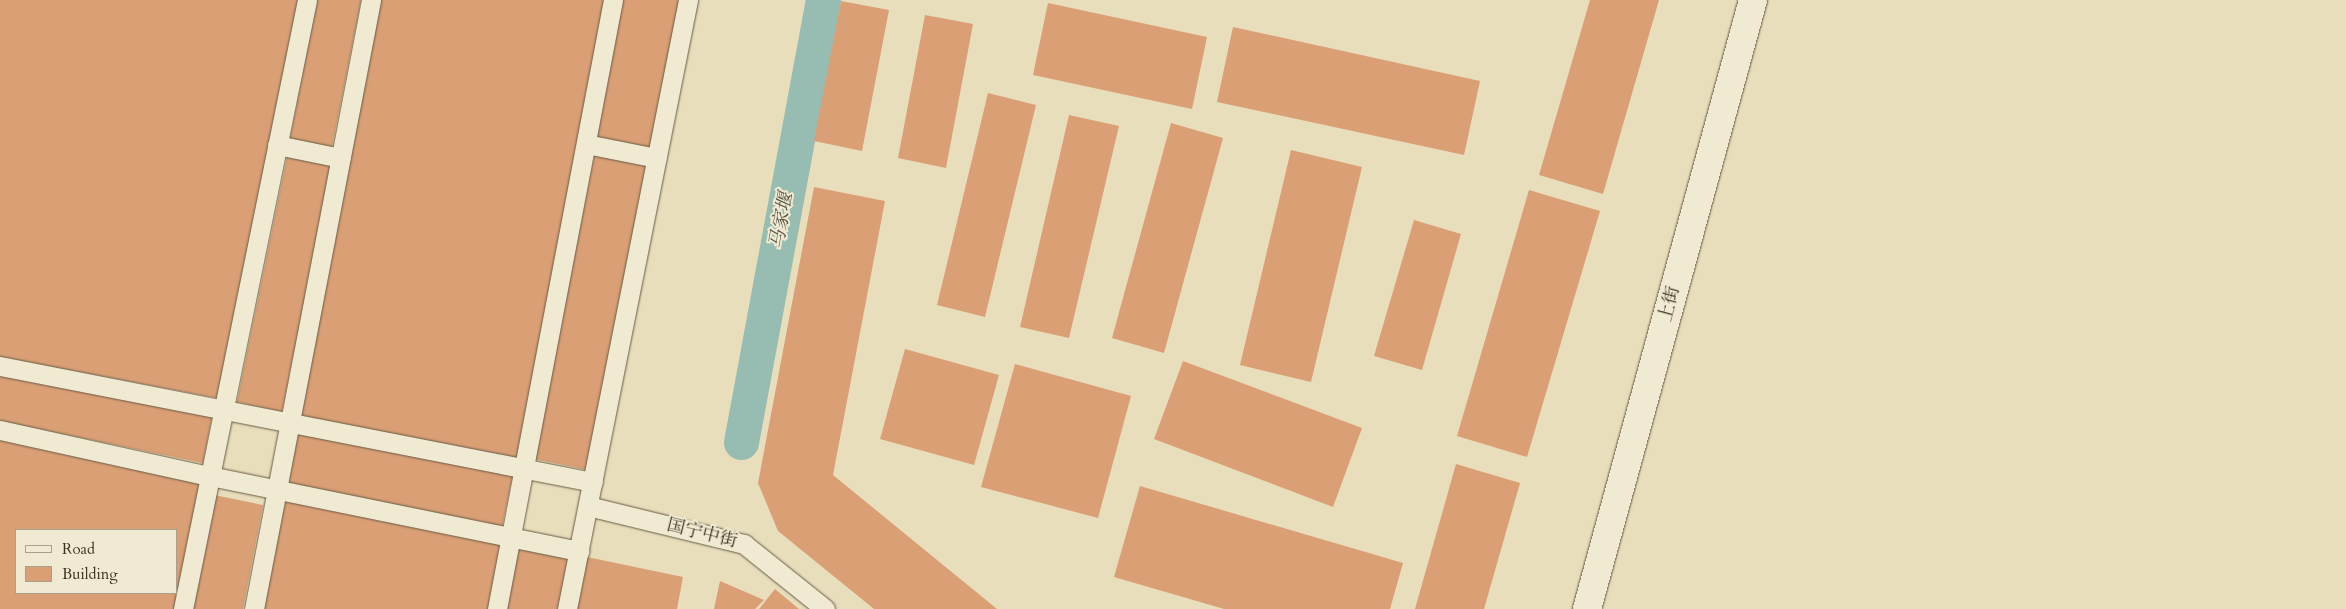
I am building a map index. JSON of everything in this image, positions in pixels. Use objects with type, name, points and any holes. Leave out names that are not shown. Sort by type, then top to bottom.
[{"type":"street","name":"上街","points":[[1587,609],[1753,0]]},
{"type":"lane","points":[[183,609],[306,0]]},
{"type":"lane","points":[[254,609],[371,0]]},
{"type":"lane","points":[[497,609],[613,0]]},
{"type":"lane","points":[[567,609],[688,0]]},
{"type":"lane","points":[[586,144],[657,158]]},
{"type":"lane","points":[[277,145],[341,158]]},
{"type":"lane","points":[[0,366],[593,482]]},
{"type":"lane","points":[[0,430],[210,476],[277,488],[579,551]]},
{"type":"lane","name":"国宁中街","points":[[588,506],[744,544],[825,609]]},
{"type":"building","points":[[0,0],[298,0],[217,398],[0,357]]},
{"type":"building","points":[[317,0],[361,0],[332,147],[290,139]]},
{"type":"building","points":[[379,0],[606,0],[518,459],[299,417]]},
{"type":"building","points":[[623,0],[680,0],[650,149],[596,138]]},
{"type":"building","points":[[1590,0],[1659,0],[1603,194],[1539,175]]},
{"type":"building","points":[[841,1],[889,10],[862,151],[814,141]]},
{"type":"building","points":[[1048,3],[1207,37],[1192,109],[1033,75]]},
{"type":"building","points":[[925,15],[973,24],[946,168],[898,158]]},
{"type":"building","points":[[1233,27],[1480,81],[1464,155],[1217,102]]},
{"type":"building","points":[[988,93],[1036,105],[985,317],[937,305]]},
{"type":"building","points":[[1069,115],[1119,126],[1069,338],[1020,327]]},
{"type":"building","points":[[1171,123],[1223,138],[1164,353],[1112,338]]},
{"type":"building","points":[[1291,150],[1362,167],[1311,382],[1240,365]]},
{"type":"building","points":[[595,152],[647,163],[588,470],[534,459]]},
{"type":"building","points":[[287,157],[332,166],[282,412],[237,402]]},
{"type":"building","points":[[814,187],[885,201],[833,475],[997,609],[874,609],[778,531],[758,483]]},
{"type":"building","points":[[1529,190],[1600,211],[1527,457],[1457,436]]},
{"type":"building","points":[[1414,220],[1461,234],[1422,370],[1374,356]]},
{"type":"building","points":[[905,349],[999,375],[974,465],[880,439]]},
{"type":"building","points":[[1183,361],[1362,428],[1333,507],[1154,439]]},
{"type":"building","points":[[1015,364],[1131,396],[1098,518],[981,487]]},
{"type":"building","points":[[0,373],[212,417],[203,463],[0,421]]},
{"type":"building","points":[[298,429],[513,474],[502,527],[287,483]]},
{"type":"building","points":[[0,440],[200,482],[178,589],[178,529],[15,529],[15,594],[177,594],[174,609],[0,609]]},
{"type":"building","points":[[1456,464],[1520,483],[1484,609],[1415,609]]},
{"type":"building","points":[[1140,486],[1403,563],[1390,609],[1224,609],[1114,577]]},
{"type":"building","points":[[214,495],[263,505],[243,609],[192,609]]},
{"type":"building","points":[[286,498],[503,542],[490,609],[264,609]]},
{"type":"building","points":[[515,546],[570,557],[560,609],[503,609]]},
{"type":"building","points":[[587,557],[683,577],[677,609],[576,609]]},
{"type":"building","points":[[720,581],[764,600],[755,609],[714,609]]},
{"type":"building","points":[[775,589],[799,609],[759,609]]},
{"type":"waterway","name":"马家堰","points":[[741,442],[823,0]]}]
